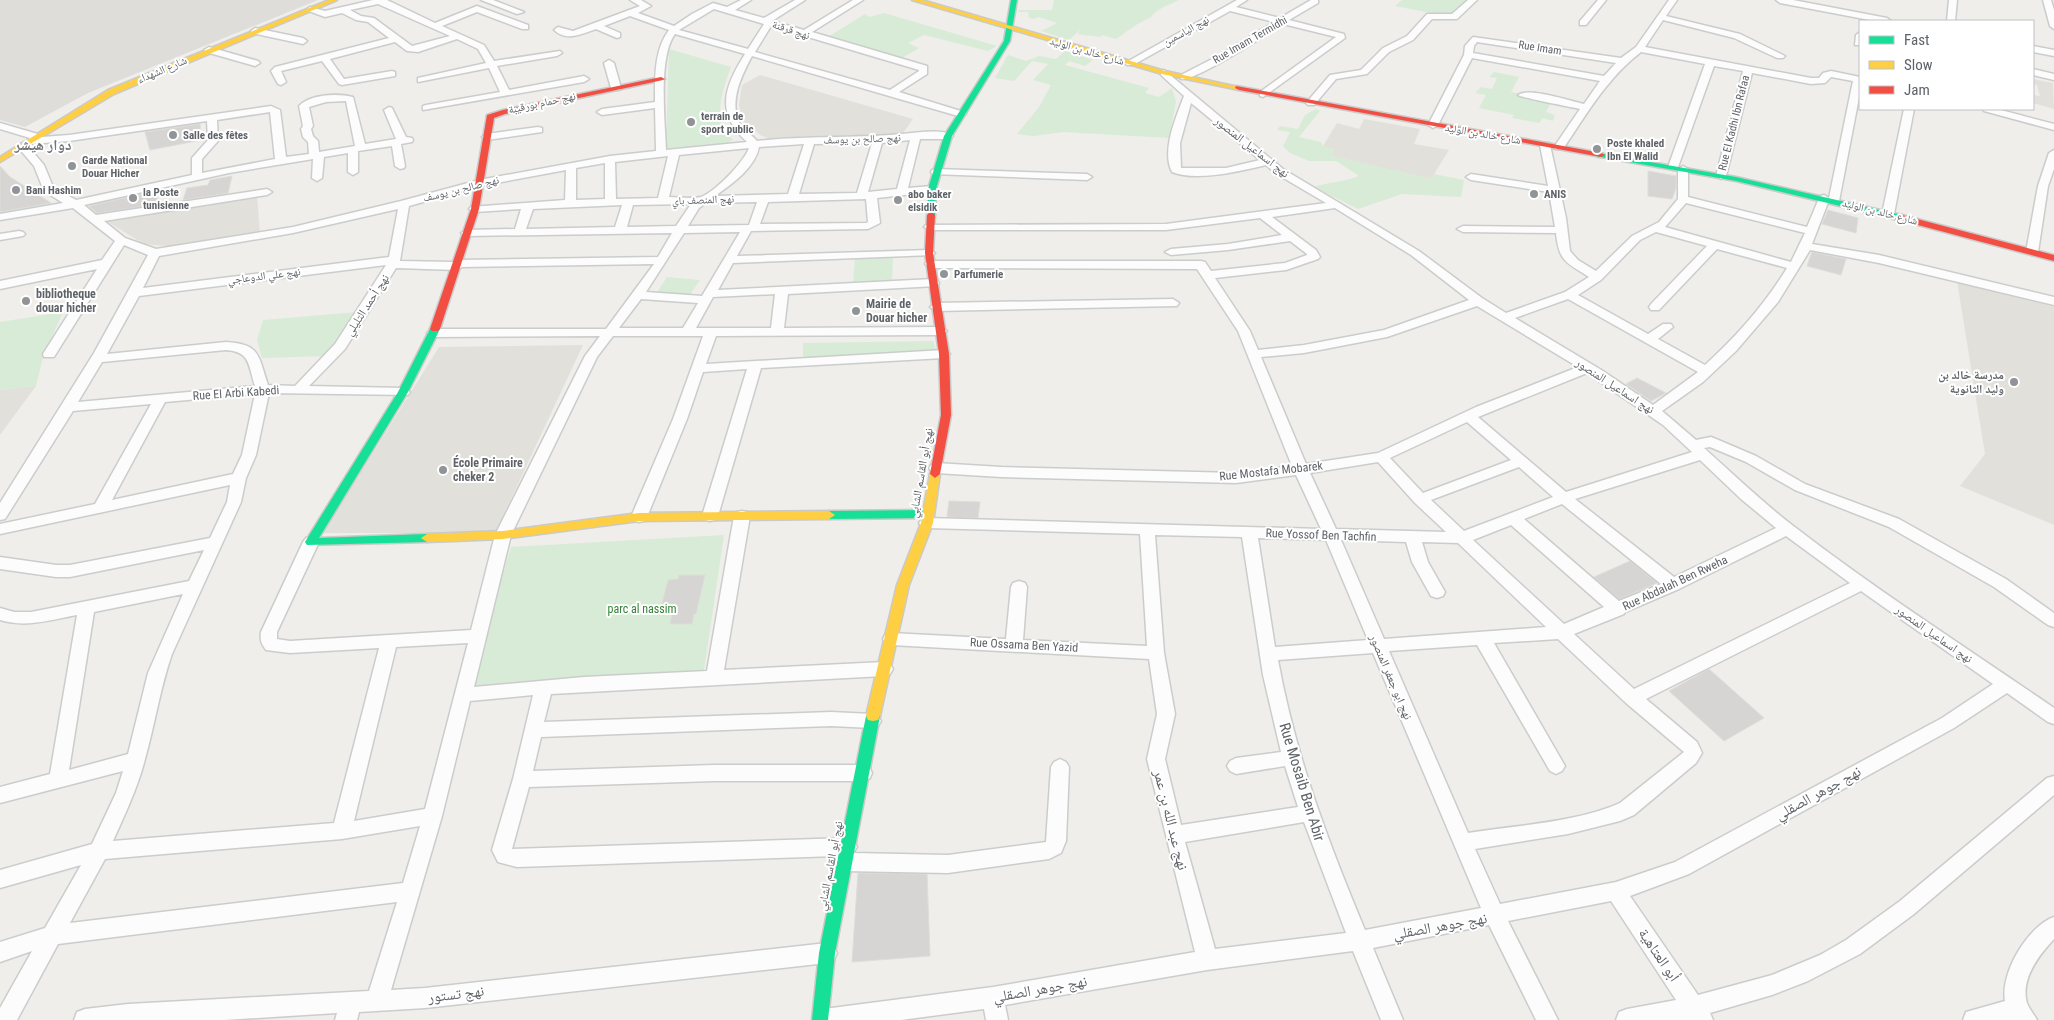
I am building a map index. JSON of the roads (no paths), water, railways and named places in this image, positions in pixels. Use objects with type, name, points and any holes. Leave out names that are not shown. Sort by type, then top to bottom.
[{"type":"street","name":"شارع الشهداء","points":[[0,160],[105,94],[334,0]]},
{"type":"street","points":[[310,10],[324,14],[381,0],[481,47],[493,64],[506,94]]},
{"type":"street","points":[[485,0],[520,12]]},
{"type":"street","points":[[558,30],[572,34],[647,6],[634,0]]},
{"type":"street","points":[[728,10],[747,0]]},
{"type":"street","points":[[377,1001],[433,816],[503,535],[582,372],[599,344],[611,332],[638,295],[695,206],[706,200],[742,167],[754,149],[754,143],[740,129],[732,115],[735,81],[767,22],[801,0]]},
{"type":"street","points":[[803,34],[859,0]]},
{"type":"street","name":"شارع خالد بن الوليد","points":[[915,0],[1164,73],[1311,103],[1721,176],[1888,214],[2054,258]]},
{"type":"street","name":"نهج أبو القاسم الشابي","points":[[820,1020],[827,953],[872,721],[903,585],[927,519],[946,415],[944,354],[930,258],[932,189],[948,136],[1004,47],[1014,0]]},
{"type":"street","name":"نهج الياسمين","points":[[1130,63],[1243,0]]},
{"type":"street","name":"Rue Imam Termidhi","points":[[1184,77],[1200,70],[1282,22],[1315,0]]},
{"type":"street","points":[[1311,103],[1333,77],[1364,72],[1386,50],[1410,38],[1430,16],[1454,17],[1473,0]]},
{"type":"street","points":[[1583,23],[1602,0]]},
{"type":"street","points":[[1559,147],[1606,79],[1623,61],[1639,49],[1673,0]]},
{"type":"street","points":[[1780,0],[1866,19]]},
{"type":"street","points":[[1951,20],[1953,0]]},
{"type":"street","points":[[2047,0],[2054,26]]},
{"type":"street","name":"نهج قرقنة","points":[[661,153],[663,45],[674,30],[712,3],[803,34],[925,70],[891,93]]},
{"type":"street","points":[[1230,8],[1342,37],[1263,94]]},
{"type":"street","points":[[434,26],[477,9],[525,27]]},
{"type":"street","points":[[343,10],[359,18],[371,20],[410,48],[418,49],[458,36]]},
{"type":"street","points":[[630,13],[674,30],[961,114]]},
{"type":"street","points":[[1661,17],[1737,36],[1780,56]]},
{"type":"street","points":[[597,26],[617,34]]},
{"type":"street","points":[[255,31],[303,41]]},
{"type":"street","name":"Rue Imam","points":[[1433,125],[1469,55],[1468,48],[1474,40],[1480,38],[1623,61]]},
{"type":"street","points":[[281,82],[276,72],[278,69],[396,39]]},
{"type":"street","points":[[1639,49],[1815,81],[1822,81],[1826,75],[1831,74],[1859,79],[1829,200],[1774,299],[1731,348],[1706,371],[1653,411]]},
{"type":"street","points":[[2034,49],[2054,53]]},
{"type":"street","points":[[210,50],[255,63]]},
{"type":"street","points":[[421,80],[493,64],[557,53]]},
{"type":"street","name":"Rue Imam","points":[[1469,55],[1606,79]]},
{"type":"street","points":[[324,58],[342,82],[392,74]]},
{"type":"street","points":[[1506,317],[1569,295],[1597,277],[1636,238],[1668,219],[1683,199],[1678,168],[1710,62]]},
{"type":"street","points":[[609,63],[616,88]]},
{"type":"street","name":"Rue El Kadhi Ibn Rafaa","points":[[1721,176],[1748,69]]},
{"type":"street","points":[[2034,72],[2054,77]]},
{"type":"street","name":"نهج اسماعيل المنصور","points":[[1164,73],[1267,162],[1404,246],[1478,301],[1588,368],[1653,411],[1787,529],[1862,584],[2054,717]]},
{"type":"street","points":[[426,108],[584,79]]},
{"type":"street","name":"نهج حمام بورقيبة","points":[[311,542],[402,392],[433,333],[458,265],[474,209],[490,117],[496,114],[661,79]]},
{"type":"street","points":[[1189,96],[1178,129],[1175,145],[1176,170],[1181,172],[1226,171],[1267,162]]},
{"type":"street","points":[[1523,96],[1536,96],[1586,108]]},
{"type":"street","points":[[317,178],[317,156],[313,141],[308,137],[306,129],[308,126],[304,105],[307,103],[341,98],[350,99],[357,149],[353,172]]},
{"type":"street","points":[[602,112],[661,104]]},
{"type":"street","points":[[0,126],[30,141],[69,138],[274,110],[281,162]]},
{"type":"street","points":[[389,110],[402,141],[400,166]]},
{"type":"street","points":[[1888,214],[1909,110]]},
{"type":"street","points":[[1991,110],[2054,126]]},
{"type":"street","points":[[197,176],[197,158],[213,141],[212,118]]},
{"type":"street","points":[[487,137],[538,130]]},
{"type":"street","points":[[902,191],[916,136]]},
{"type":"street","name":"نهج صالح بن يوسف","points":[[155,253],[293,230],[404,204],[480,183],[610,159],[754,143],[948,136]]},
{"type":"street","points":[[467,233],[871,226],[874,223],[866,195],[878,140]]},
{"type":"street","points":[[0,515],[70,407],[135,293],[155,253],[121,240],[75,204],[48,189],[30,141]]},
{"type":"street","points":[[0,217],[75,204],[197,176],[402,141]]},
{"type":"street","points":[[792,198],[810,141]]},
{"type":"street","points":[[1545,145],[1566,254],[1574,262],[1597,277]]},
{"type":"street","points":[[663,201],[674,152]]},
{"type":"street","points":[[2032,252],[2049,187],[2054,153]]},
{"type":"street","points":[[610,159],[611,202]]},
{"type":"street","points":[[570,203],[571,166]]},
{"type":"street","points":[[936,172],[1087,177]]},
{"type":"street","points":[[1471,177],[1555,190]]},
{"type":"street","name":"نهج المنصف باي","points":[[474,209],[570,203],[866,195],[932,189]]},
{"type":"street","points":[[94,219],[267,192]]},
{"type":"street","points":[[687,332],[706,297],[750,228],[764,198]]},
{"type":"street","points":[[1683,199],[1811,231]]},
{"type":"street","points":[[620,230],[629,202]]},
{"type":"street","name":"نهج أحمد التليلي","points":[[298,389],[340,346],[393,262],[404,204]]},
{"type":"street","points":[[730,260],[930,258],[1170,245],[1263,215],[1336,205]]},
{"type":"street","points":[[519,233],[528,206]]},
{"type":"street","points":[[1170,245],[1200,264],[1208,275],[1286,266],[1314,257],[1312,252],[1263,215]]},
{"type":"street","points":[[930,227],[1170,245],[1228,247],[1292,237]]},
{"type":"street","points":[[1655,228],[1794,266]]},
{"type":"street","points":[[1463,229],[1562,230]]},
{"type":"street","points":[[0,237],[19,234]]},
{"type":"street","points":[[49,354],[121,240]]},
{"type":"street","points":[[1655,307],[1715,244]]},
{"type":"street","points":[[1805,246],[1879,259],[2054,301]]},
{"type":"street","name":"نهج علي الدوعاجي","points":[[135,293],[393,262],[458,265],[662,260]]},
{"type":"street","points":[[0,285],[107,263]]},
{"type":"street","name":"نهج ابو جعفر المنصور","points":[[1208,275],[1244,331],[1301,470],[1332,536],[1462,842],[1495,916],[1547,1020]]},
{"type":"street","points":[[638,295],[706,297],[782,290],[933,283]]},
{"type":"street","points":[[777,332],[782,290]]},
{"type":"street","points":[[1569,295],[1706,371]]},
{"type":"street","points":[[1254,354],[1304,349],[1387,333],[1478,301]]},
{"type":"street","points":[[936,307],[1173,303]]},
{"type":"street","points":[[1649,339],[1667,327]]},
{"type":"street","points":[[433,333],[941,331]]},
{"type":"street","points":[[639,517],[680,418],[711,332]]},
{"type":"street","points":[[5,1020],[99,851],[125,794],[136,760],[157,673],[173,630],[229,516],[249,455],[263,389],[252,356],[241,347],[226,346],[97,359]]},
{"type":"street","points":[[698,368],[944,354]]},
{"type":"street","points":[[710,516],[756,365]]},
{"type":"street","name":"Rue Mostafa Mobarek","points":[[936,468],[1001,472],[1236,478],[1301,470],[1381,457],[1468,416],[1588,368]]},
{"type":"street","name":"Rue El Arbi Kabedi","points":[[70,407],[263,389],[402,392]]},
{"type":"street","points":[[100,508],[161,398]]},
{"type":"street","points":[[1468,416],[1564,498],[1673,585]]},
{"type":"street","name":"Rue Yossof Ben Tachfin","points":[[927,519],[1147,530],[1462,538],[1512,517],[1697,449],[1711,442],[1751,459],[1800,486],[1894,523],[2000,583],[2054,621]]},
{"type":"street","points":[[1381,457],[1420,499],[1632,698],[1691,747],[1693,753],[1690,758],[1634,804],[1613,815],[1568,826],[1462,842]]},
{"type":"street","points":[[1420,499],[1521,461]]},
{"type":"street","points":[[0,529],[240,478]]},
{"type":"street","points":[[479,636],[280,647],[269,643],[269,632],[311,542],[503,535],[639,517],[742,516],[927,519]]},
{"type":"street","points":[[714,678],[742,516]]},
{"type":"street","points":[[1512,517],[1618,610]]},
{"type":"street","name":"Rue Abdalah Ben Rweha","points":[[1268,654],[1562,632],[1618,610],[1673,585],[1787,529]]},
{"type":"street","name":"نهج عبد الله بن عمر","points":[[1147,530],[1156,653],[1166,714],[1156,759],[1207,960]]},
{"type":"street","name":"Rue Mosaib Ben Abir","points":[[1249,532],[1268,654],[1292,758],[1324,853],[1392,1020]]},
{"type":"street","points":[[1412,536],[1420,562],[1437,592]]},
{"type":"street","points":[[0,563],[56,571],[70,571],[215,542]]},
{"type":"street","points":[[1632,698],[1862,584]]},
{"type":"street","points":[[0,614],[22,619],[195,586]]},
{"type":"street","points":[[1014,644],[1019,587]]},
{"type":"street","points":[[58,779],[86,608]]},
{"type":"street","name":"Rue Ossama Ben Yazid","points":[[891,638],[1156,653]]},
{"type":"street","points":[[1482,638],[1556,766]]},
{"type":"street","points":[[342,831],[389,641]]},
{"type":"street","points":[[463,695],[544,687],[884,669]]},
{"type":"street","name":"نهج جوهر الصقلي","points":[[824,1020],[993,997],[1207,960],[1360,941],[1616,891],[1658,878],[1682,868],[1948,723],[2007,684]]},
{"type":"street","points":[[544,687],[522,779],[502,850],[503,854],[508,857],[845,854],[948,864],[1049,850],[1054,847],[1056,841],[1060,768]]},
{"type":"street","points":[[534,730],[831,720],[872,721]]},
{"type":"street","points":[[1236,766],[1292,758]]},
{"type":"street","points":[[0,795],[136,760]]},
{"type":"street","points":[[522,779],[714,773],[863,773]]},
{"type":"street","points":[[1627,1020],[1698,1014],[1811,968],[1852,948],[1886,926],[2054,784]]},
{"type":"street","points":[[1174,836],[1310,813]]},
{"type":"street","points":[[0,880],[99,851],[342,831],[433,816]]},
{"type":"street","points":[[0,952],[53,935],[409,891]]},
{"type":"street","name":"أبو العتاهية","points":[[1616,891],[1698,1014]]},
{"type":"street","points":[[1974,1020],[2021,1014],[2015,992],[2023,962],[2054,926]]},
{"type":"street","name":"نهج تستور","points":[[84,1020],[128,1015],[349,1011],[377,1001],[425,998],[827,953]]},
{"type":"street","points":[[993,997],[997,1020]]},
{"type":"place","name":"terrain de sport public","points":[[691,122]]},
{"type":"place","name":"Salle des fêtes","points":[[173,135]]},
{"type":"place","name":"Poste khaled Ibn El Walid","points":[[1597,149]]},
{"type":"place","name":"Garde National Douar Hicher","points":[[72,166]]},
{"type":"place","name":"Bani Hashim","points":[[16,190]]},
{"type":"place","name":"ANIS","points":[[1534,194]]},
{"type":"place","name":"la Poste tunisienne","points":[[133,198]]},
{"type":"place","name":"abo baker elsidik","points":[[898,200]]},
{"type":"place","name":"Parfumerie","points":[[944,274]]},
{"type":"place","name":"bibliotheque douar hicher","points":[[26,301]]},
{"type":"place","name":"Mairie de Douar hicher","points":[[856,311]]},
{"type":"place","name":"مدرسة خالد بن وليد الثانوية","points":[[2014,382]]},
{"type":"place","name":"École Primaire cheker 2","points":[[443,470]]},
{"type":"district","name":"دوار هيشر","points":[[43,145]]},
{"type":"park label","name":"parc al nassim","points":[[642,609]]}]
